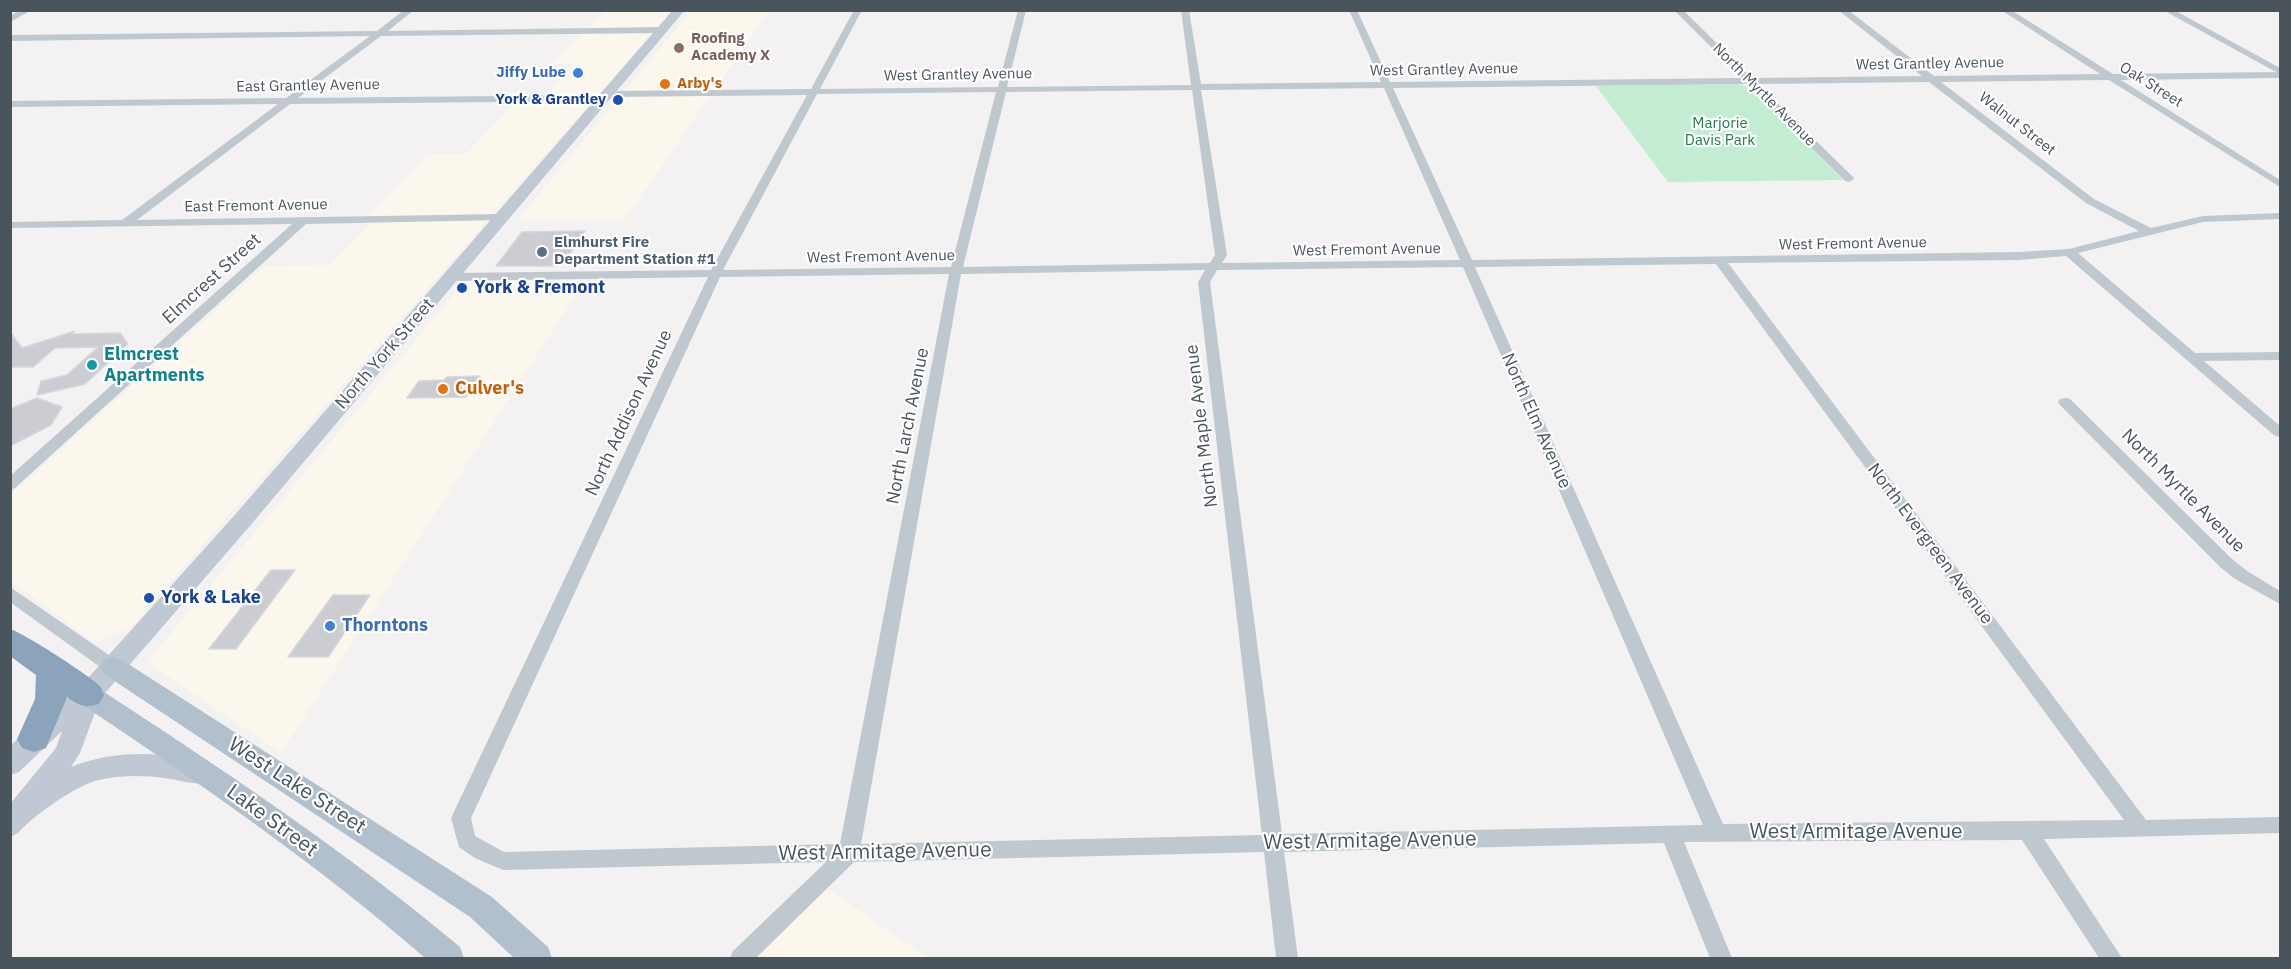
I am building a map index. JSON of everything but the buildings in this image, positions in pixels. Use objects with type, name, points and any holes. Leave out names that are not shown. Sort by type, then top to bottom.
[{"type":"highway","points":[[10,640],[88,695]]},
{"type":"highway","points":[[34,739],[51,699],[52,669]]},
{"type":"main road","name":"North York Street","points":[[10,764],[34,739],[88,695],[241,522],[680,10]]},
{"type":"main road","name":"West Lake Street","points":[[112,667],[481,907],[536,958]]},
{"type":"main road","name":"North York Street","points":[[16,819],[67,753],[88,695]]},
{"type":"main road","name":"Lake Street","points":[[88,695],[209,775],[382,901],[448,958]]},
{"type":"main road","points":[[16,819],[64,784],[96,769],[134,765],[190,770],[209,775]]},
{"type":"street","points":[[10,20],[28,10]]},
{"type":"street","points":[[125,223],[410,10]]},
{"type":"street","name":"North Addison Avenue","points":[[466,840],[461,818],[715,274],[858,10]]},
{"type":"street","name":"North Larch Avenue","points":[[849,853],[956,271],[1022,10]]},
{"type":"street","name":"North Maple Avenue","points":[[1185,10],[1221,255],[1204,282],[1287,958]]},
{"type":"street","name":"North Elm Avenue","points":[[1353,10],[1468,264],[1717,833]]},
{"type":"street","name":"North Myrtle Avenue","points":[[1678,10],[1849,179]]},
{"type":"street","name":"Walnut Street","points":[[1842,10],[2090,201],[2149,232]]},
{"type":"street","name":"Oak Street","points":[[2005,10],[2280,184]]},
{"type":"street","points":[[2168,10],[2280,73]]},
{"type":"street","points":[[10,38],[663,30]]},
{"type":"street","name":"West Grantley Avenue","points":[[607,96],[2111,78],[2280,73]]},
{"type":"street","name":"East Grantley Avenue","points":[[10,104],[607,96]]},
{"type":"street","name":"West Fremont Avenue","points":[[450,277],[2019,256],[2069,252],[2203,219],[2280,216]]},
{"type":"street","name":"East Fremont Avenue","points":[[10,225],[502,218]]},
{"type":"street","name":"Elmcrest Street","points":[[10,484],[303,220]]},
{"type":"street","points":[[2069,252],[2280,433]]},
{"type":"street","name":"North Evergreen Avenue","points":[[1720,261],[2141,828]]},
{"type":"street","points":[[2192,357],[2280,356]]},
{"type":"street","name":"North Myrtle Avenue","points":[[2065,402],[2226,563],[2241,575],[2280,598]]},
{"type":"street","points":[[10,593],[112,667]]},
{"type":"street","name":"West Armitage Avenue","points":[[466,840],[482,852],[503,861],[1671,836],[1717,833],[2027,831],[2280,825]]},
{"type":"street","points":[[2027,831],[2111,958]]},
{"type":"street","points":[[1671,836],[1721,958]]},
{"type":"street","points":[[741,958],[849,853]]},
{"type":"shaded area","points":[[606,11],[671,11],[129,629],[94,642],[11,581],[11,495],[265,266],[329,265],[371,224],[360,223],[428,154],[466,154],[521,97],[546,96],[574,64],[550,64]]},
{"type":"shaded area","points":[[691,11],[769,11],[625,219],[517,221]]},
{"type":"shaded area","points":[[585,280],[281,753],[147,662],[465,281]]},
{"type":"shaded area","points":[[825,887],[928,958],[757,958]]},
{"type":"green space","name":"Marjorie Davis Park","points":[[1738,84],[1751,88],[1843,180],[1668,182],[1596,86]]},
{"type":"place","name":"Roofing Academy X","points":[[679,48]]},
{"type":"place","name":"Jiffy Lube","points":[[578,73]]},
{"type":"place","name":"Arby's","points":[[665,84]]},
{"type":"place","name":"York & Grantley","points":[[618,100]]},
{"type":"place","name":"Elmhurst Fire Department Station #1","points":[[542,252]]},
{"type":"place","name":"York & Fremont","points":[[462,288]]},
{"type":"place","name":"Elmcrest Apartments","points":[[92,365]]},
{"type":"place","name":"Culver's","points":[[443,389]]},
{"type":"place","name":"York & Lake","points":[[149,598]]},
{"type":"place","name":"Thorntons","points":[[330,626]]}]
